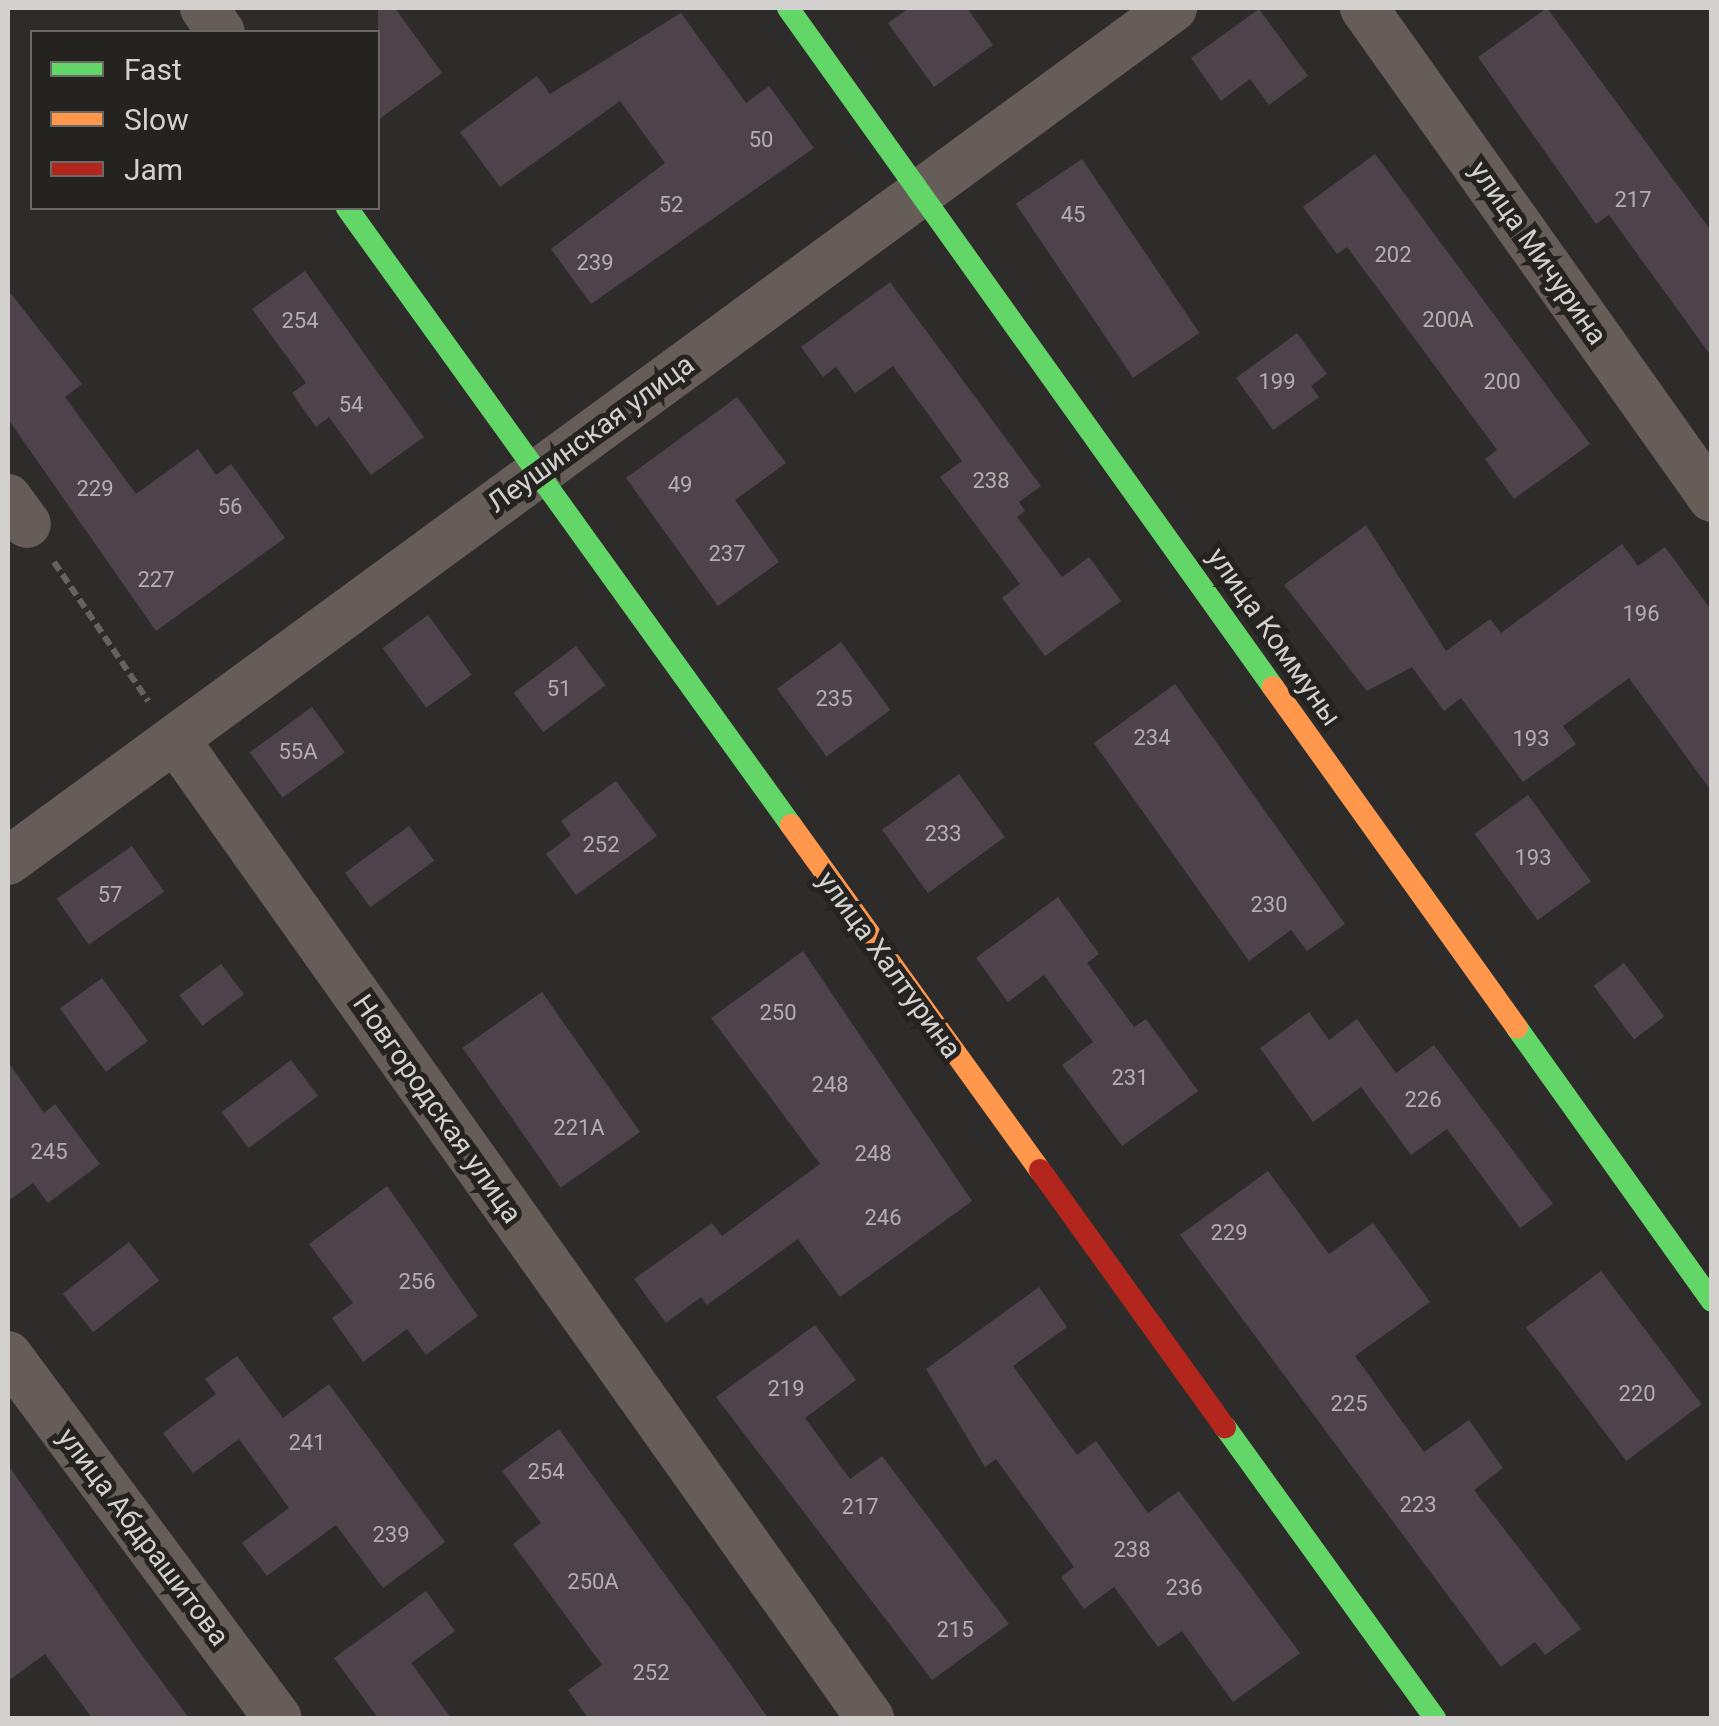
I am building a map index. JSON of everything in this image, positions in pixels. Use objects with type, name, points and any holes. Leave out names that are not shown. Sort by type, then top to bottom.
[{"type":"street","points":[[204,8],[220,30]]},
{"type":"street","name":"улица Коммуны","points":[[788,8],[1712,1301]]},
{"type":"street","name":"Леушинская улица","points":[[8,860],[1173,8]]},
{"type":"street","name":"улица Мичурина","points":[[1364,8],[1712,498]]},
{"type":"street","name":"улица Халтурина","points":[[348,210],[1435,1718]]},
{"type":"street","name":"Новгородская улица","points":[[175,739],[870,1718]]},
{"type":"street","name":"улица Абдрашитова","points":[[8,1355],[278,1718]]},
{"type":"path","points":[[18,511],[175,739]]},
{"type":"building","points":[[378,8],[395,8],[442,73],[380,119],[380,30]]},
{"type":"building","points":[[909,8],[967,8],[993,45],[934,87],[888,23]]},
{"type":"building","points":[[1547,8],[1712,232],[1712,357],[1609,215],[1596,224],[1478,57]]},
{"type":"building","points":[[1259,9],[1308,76],[1269,105],[1250,79],[1221,101],[1191,58]]},
{"type":"building","points":[[681,13],[746,103],[769,86],[814,148],[591,304],[551,249],[665,163],[620,101],[500,187],[460,132],[537,76],[550,94]]},
{"type":"building","points":[[1375,154],[1590,444],[1514,499],[1485,459],[1497,450],[1347,247],[1337,254],[1303,207]]},
{"type":"building","points":[[1082,159],[1199,333],[1133,378],[1016,204]]},
{"type":"building","points":[[305,271],[424,437],[371,475],[329,417],[316,427],[292,393],[306,383],[252,309]]},
{"type":"building","points":[[890,282],[1041,486],[1019,502],[1025,511],[1017,517],[1062,577],[1089,557],[1121,601],[1045,656],[1002,598],[1020,584],[940,477],[962,461],[893,366],[855,393],[836,367],[823,377],[801,347]]},
{"type":"building","points":[[8,290],[82,384],[65,397],[136,494],[198,449],[216,475],[231,464],[285,538],[156,631],[8,419]]},
{"type":"building","points":[[1297,333],[1327,374],[1311,386],[1319,397],[1273,430],[1236,378]]},
{"type":"building","points":[[737,397],[786,463],[735,500],[779,562],[718,606],[626,478]]},
{"type":"building","points":[[1366,525],[1446,651],[1490,619],[1501,633],[1622,544],[1638,566],[1665,547],[1712,611],[1712,792],[1629,678],[1563,726],[1576,744],[1523,782],[1461,698],[1444,711],[1412,667],[1367,691],[1284,585]]},
{"type":"building","points":[[428,615],[471,675],[426,708],[383,648]]},
{"type":"building","points":[[841,642],[890,710],[826,756],[777,688]]},
{"type":"building","points":[[576,646],[605,685],[543,732],[514,693]]},
{"type":"building","points":[[1175,684],[1345,924],[1307,951],[1291,930],[1249,961],[1094,743]]},
{"type":"building","points":[[312,707],[345,752],[283,798],[250,752]]},
{"type":"building","points":[[959,774],[1005,837],[928,893],[882,830]]},
{"type":"building","points":[[616,781],[657,836],[576,895],[546,854],[571,835],[561,821]]},
{"type":"building","points":[[1528,795],[1591,882],[1537,920],[1475,834]]},
{"type":"building","points":[[409,826],[434,861],[370,907],[345,872]]},
{"type":"building","points":[[132,846],[164,892],[89,945],[57,899]]},
{"type":"building","points":[[1058,897],[1099,954],[1087,963],[1134,1027],[1146,1019],[1198,1091],[1122,1146],[1062,1065],[1093,1042],[1044,975],[1008,1002],[976,958]]},
{"type":"building","points":[[803,951],[972,1201],[840,1297],[798,1239],[707,1305],[701,1297],[666,1323],[634,1279],[712,1223],[722,1236],[820,1164],[711,1018]]},
{"type":"building","points":[[1624,963],[1664,1017],[1634,1039],[1594,986]]},
{"type":"building","points":[[221,964],[244,994],[202,1026],[179,995]]},
{"type":"building","points":[[102,978],[148,1041],[106,1072],[60,1009]]},
{"type":"building","points":[[542,992],[640,1132],[561,1188],[463,1048]]},
{"type":"building","points":[[1309,1012],[1329,1040],[1357,1019],[1396,1073],[1434,1045],[1553,1204],[1520,1228],[1447,1129],[1411,1155],[1361,1087],[1313,1122],[1260,1048]]},
{"type":"building","points":[[291,1060],[318,1096],[249,1148],[222,1112]]},
{"type":"building","points":[[8,1062],[44,1113],[55,1104],[100,1164],[48,1203],[33,1183],[8,1201]]},
{"type":"building","points":[[1268,1171],[1329,1254],[1373,1223],[1430,1302],[1355,1356],[1424,1452],[1469,1420],[1503,1468],[1474,1490],[1581,1629],[1545,1655],[1535,1642],[1501,1667],[1180,1235]]},
{"type":"building","points":[[387,1186],[478,1316],[426,1355],[407,1329],[363,1362],[332,1318],[353,1303],[309,1244]]},
{"type":"building","points":[[129,1242],[159,1281],[93,1332],[63,1294]]},
{"type":"building","points":[[1601,1271],[1702,1404],[1626,1461],[1526,1328]]},
{"type":"building","points":[[1039,1287],[1067,1327],[1013,1366],[1077,1455],[1096,1441],[1148,1513],[1179,1491],[1300,1653],[1233,1702],[1182,1631],[1158,1647],[1114,1587],[1084,1609],[1061,1577],[1074,1567],[996,1459],[985,1467],[926,1369]]},
{"type":"building","points":[[815,1325],[856,1380],[805,1418],[850,1479],[882,1456],[1009,1624],[932,1680],[716,1397]]},
{"type":"building","points":[[237,1356],[283,1418],[329,1384],[445,1542],[383,1588],[336,1525],[267,1576],[242,1543],[289,1508],[239,1439],[193,1473],[163,1433],[216,1394],[205,1379]]},
{"type":"building","points":[[559,1429],[768,1718],[588,1718],[568,1690],[602,1665],[513,1544],[541,1523],[502,1471]]},
{"type":"building","points":[[8,1465],[189,1718],[92,1718],[45,1654],[8,1681]]},
{"type":"building","points":[[426,1591],[455,1631],[411,1663],[451,1718],[378,1718],[334,1658]]},
{"type":"traffic: fast","points":[[788,8],[1273,687]]},
{"type":"traffic: fast","points":[[348,210],[791,825]]},
{"type":"traffic: fast","points":[[1517,1028],[1712,1301]]},
{"type":"traffic: fast","points":[[1225,1427],[1435,1718]]},
{"type":"traffic: slow","points":[[1273,687],[1517,1028]]},
{"type":"traffic: slow","points":[[791,825],[1040,1170]]},
{"type":"traffic: jam","points":[[1040,1170],[1225,1427]]}]
